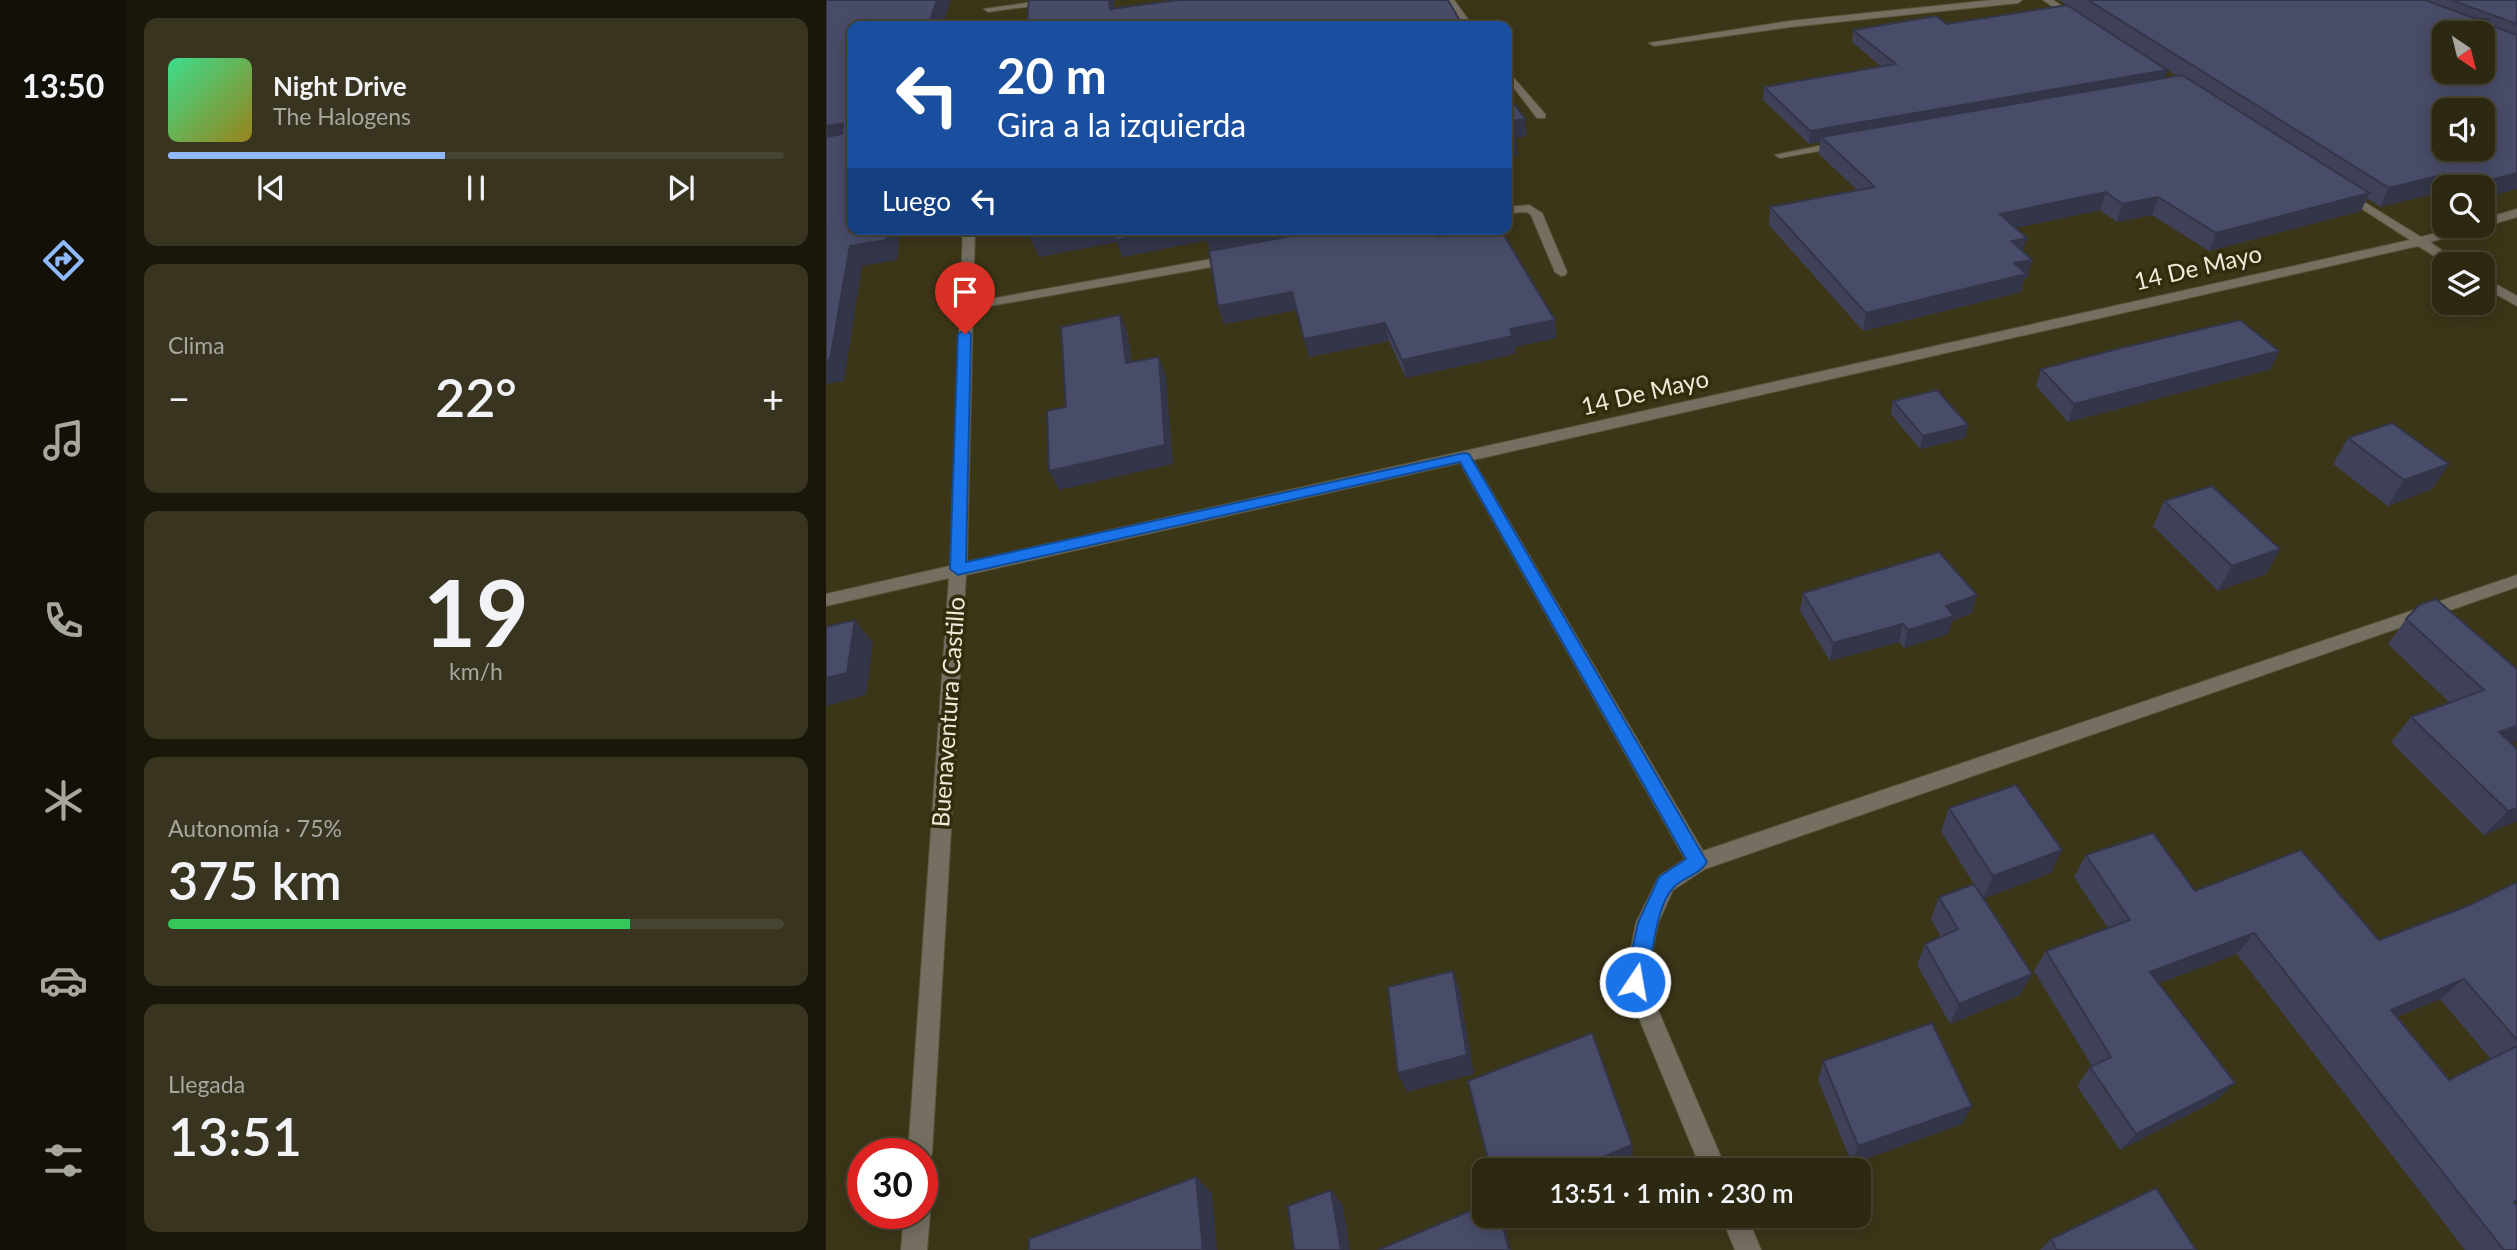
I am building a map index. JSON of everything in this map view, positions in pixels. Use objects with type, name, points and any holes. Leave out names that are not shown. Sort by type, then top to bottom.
[{"type":"street","points":[[988,9],[1071,0]]},
{"type":"street","points":[[1449,0],[1465,21]]},
{"type":"street","points":[[1654,43],[1890,9],[2018,0]]},
{"type":"street","points":[[2046,0],[2091,28]]},
{"type":"street","points":[[1512,79],[1541,116]]},
{"type":"street","points":[[1780,155],[1860,141]]},
{"type":"street","points":[[2328,182],[2435,252]]},
{"type":"street","points":[[1512,210],[1529,208],[1536,213],[1561,272]]},
{"type":"street","points":[[2495,219],[2517,213]]},
{"type":"street","name":"Buenaventura Castillo","points":[[921,1138],[958,569],[969,235]]},
{"type":"street","name":"14 De Mayo","points":[[826,600],[2432,238]]},
{"type":"street","points":[[965,307],[1247,256]]},
{"type":"street","points":[[2495,288],[2517,302]]},
{"type":"street","points":[[1464,457],[1698,862]]},
{"type":"street","points":[[1709,1158],[1635,982],[1647,923],[1665,883],[1698,862],[2517,581]]},
{"type":"street","points":[[1739,1228],[1748,1250]]},
{"type":"street","points":[[914,1250],[916,1229]]},
{"type":"building","points":[[826,0],[937,0],[930,21],[847,21],[847,235],[886,235],[886,240],[850,246],[830,360],[826,360],[826,137],[842,134],[843,124],[826,126]]},
{"type":"building","points":[[1029,0],[1109,0],[1110,9],[1178,0],[1448,0],[1460,21],[1027,21]]},
{"type":"building","points":[[2088,0],[2425,0],[2476,19],[2489,19],[2432,21],[2432,84],[2496,84],[2496,27],[2517,35],[2517,173],[2495,179],[2495,175],[2446,174],[2432,175],[2432,177],[2389,188]]},
{"type":"building","points":[[2451,0],[2517,0],[2517,24]]},
{"type":"building","points":[[2067,5],[2167,70],[1810,131],[1764,87],[1896,64],[1853,30],[1936,16],[1947,24]]},
{"type":"building","points":[[2182,75],[2369,193],[2216,233],[2158,197],[2122,204],[2106,192],[2000,214],[2027,238],[2012,241],[2032,260],[2014,263],[2026,274],[1866,313],[1770,207],[1875,187],[1821,137]]},
{"type":"building","points":[[1512,101],[1525,119],[1512,121]]},
{"type":"building","points":[[1030,235],[1053,235],[1031,239]]},
{"type":"building","points":[[1115,235],[1140,235],[1116,240]]},
{"type":"building","points":[[1297,235],[1504,235],[1555,320],[1510,329],[1513,336],[1402,360],[1385,323],[1304,339],[1292,292],[1218,306],[1209,251]]},
{"type":"building","points":[[1120,315],[1126,363],[1159,357],[1165,445],[1049,471],[1047,411],[1066,407],[1061,327]]},
{"type":"building","points":[[2240,320],[2279,351],[2074,404],[2041,369],[2121,348]]},
{"type":"building","points":[[1937,390],[1968,425],[1923,436],[1893,401]]},
{"type":"building","points":[[2392,423],[2449,464],[2404,480],[2348,438]]},
{"type":"building","points":[[2212,486],[2280,549],[2232,566],[2164,501]]},
{"type":"building","points":[[1939,552],[1977,595],[1946,606],[1954,616],[1908,630],[1903,624],[1833,643],[1803,593]]},
{"type":"building","points":[[2436,599],[2517,669],[2517,726],[2499,732],[2517,749],[2517,808],[2508,811],[2411,717],[2484,690],[2406,619],[2419,605]]},
{"type":"building","points":[[855,620],[847,673],[826,678],[826,627]]},
{"type":"building","points":[[2016,785],[2062,850],[1993,876],[1949,808]]},
{"type":"building","points":[[2153,833],[2195,891],[2301,850],[2379,940],[2470,905],[2517,882],[2517,1040],[2464,979],[2391,1010],[2449,1080],[2517,1046],[2517,1200],[2514,1202],[2517,1206],[2517,1250],[2504,1250],[2254,933],[2150,972],[2235,1083],[2136,1134],[2090,1067],[2111,1057],[2046,951],[2130,920],[2086,855]]},
{"type":"building","points":[[1974,884],[2032,974],[1959,1004],[1925,944],[1958,929],[1939,897]]},
{"type":"building","points":[[1453,971],[1467,1055],[1398,1073],[1388,987]]},
{"type":"building","points":[[1932,1023],[1972,1106],[1858,1146],[1823,1061]]},
{"type":"building","points":[[1592,1033],[1632,1145],[1601,1158],[1488,1158],[1468,1081]]},
{"type":"building","points":[[1196,1177],[1203,1250],[1029,1250],[1029,1239]]},
{"type":"building","points":[[2156,1188],[2196,1250],[2057,1250],[2051,1239]]},
{"type":"building","points":[[1331,1190],[1341,1250],[1294,1250],[1288,1206]]},
{"type":"building","points":[[1472,1210],[1472,1228],[1503,1228],[1509,1250],[1378,1250]]},
{"type":"route","points":[[965,334],[958,569],[1464,457],[1698,862],[1665,883],[1647,923],[1635,982]]}]
